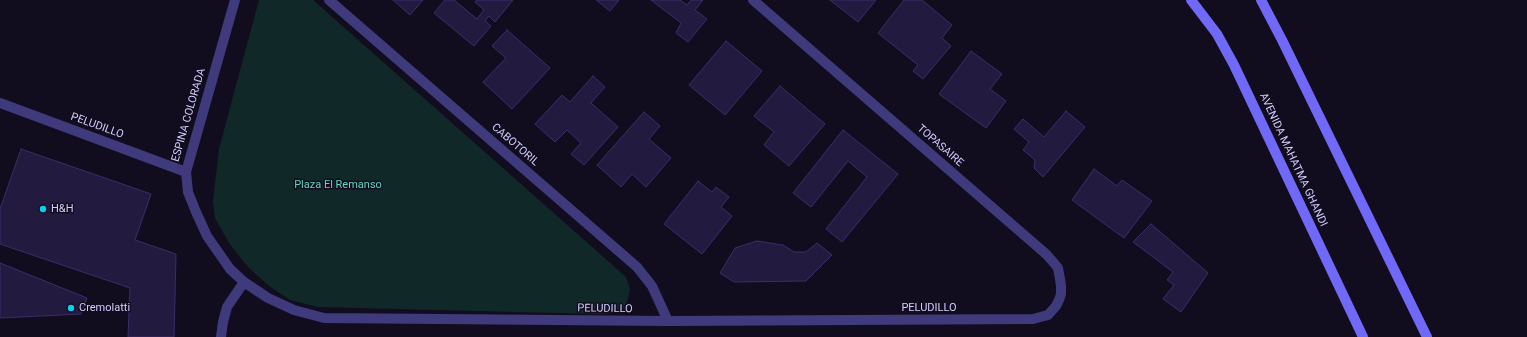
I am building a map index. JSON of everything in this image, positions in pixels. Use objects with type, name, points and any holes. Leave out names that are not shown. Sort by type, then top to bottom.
[{"type":"main road","name":"AVENIDA MAHATMA GHANDI","points":[[1191,0],[1217,34],[1234,65],[1363,337]]},
{"type":"main road","points":[[1260,0],[1282,40],[1427,337]]},
{"type":"street","name":"ESPINA COLORADA","points":[[207,236],[188,192],[186,172],[234,0]]},
{"type":"street","name":"CABOTORIL","points":[[329,0],[637,267],[646,276],[652,286],[668,321]]},
{"type":"street","name":"TOPASAIRE","points":[[753,0],[1046,254],[1054,263],[1058,268],[1062,286],[1059,300],[1048,315],[1033,319]]},
{"type":"street","name":"PELUDILLO","points":[[0,103],[186,172]]},
{"type":"street","name":"PELUDILLO","points":[[207,236],[230,269],[244,282],[268,298],[294,310],[324,318],[668,321],[1033,319]]},
{"type":"street","points":[[221,337],[222,322],[227,306],[244,282]]},
{"type":"green space","name":"Plaza El Remanso","points":[[259,0],[313,0],[626,277],[630,289],[624,309],[614,313],[600,314],[318,307],[290,300],[269,286],[248,267],[229,243],[215,218],[213,201],[219,149]]},
{"type":"building","points":[[393,0],[423,0],[410,15]]},
{"type":"building","points":[[445,0],[454,0],[477,19],[484,10],[475,2],[477,0],[513,0],[495,22],[489,16],[485,21],[491,26],[474,46],[434,13]]},
{"type":"building","points":[[596,0],[619,0],[610,11]]},
{"type":"building","points":[[651,0],[680,0],[687,5],[691,0],[703,0],[695,10],[707,19],[688,42],[676,33],[681,23]]},
{"type":"building","points":[[830,0],[876,0],[858,22]]},
{"type":"building","points":[[904,0],[922,0],[952,25],[942,38],[951,46],[923,79],[913,71],[918,65],[878,33]]},
{"type":"building","points":[[507,30],[550,68],[512,109],[483,82],[506,58],[492,46]]},
{"type":"building","points":[[726,41],[762,71],[725,115],[689,85]]},
{"type":"building","points":[[971,51],[1002,74],[990,89],[1006,101],[986,128],[939,94]]},
{"type":"building","points":[[593,76],[605,87],[591,103],[618,127],[584,165],[571,154],[581,143],[567,130],[555,142],[535,124],[562,95],[570,102]]},
{"type":"building","points":[[780,86],[825,124],[789,166],[764,145],[774,132],[754,116]]},
{"type":"building","points":[[1066,111],[1085,127],[1043,177],[1034,168],[1035,160],[1023,150],[1029,142],[1014,129],[1023,119],[1044,137]]},
{"type":"building","points":[[644,112],[660,126],[649,139],[671,158],[646,187],[632,174],[621,187],[597,165]]},
{"type":"building","points":[[843,130],[898,174],[842,242],[826,229],[867,177],[848,161],[811,207],[793,193]]},
{"type":"building","points":[[21,149],[151,194],[135,240],[176,254],[174,337],[128,337],[130,288],[0,244],[0,209]]},
{"type":"building","points":[[1094,169],[1117,186],[1122,180],[1152,201],[1124,238],[1072,200]]},
{"type":"building","points":[[698,181],[712,192],[716,187],[729,197],[721,207],[732,216],[702,254],[664,224]]},
{"type":"building","points":[[1151,224],[1208,273],[1181,312],[1163,299],[1174,285],[1167,280],[1173,272],[1133,242]]},
{"type":"building","points":[[757,241],[783,245],[794,252],[806,252],[817,243],[832,255],[806,281],[734,282],[720,273],[735,248]]},
{"type":"building","points":[[0,263],[87,298],[81,314],[0,318]]},
{"type":"place","name":"H&H","points":[[43,209]]},
{"type":"place","name":"Cremolatti","points":[[71,308]]}]
